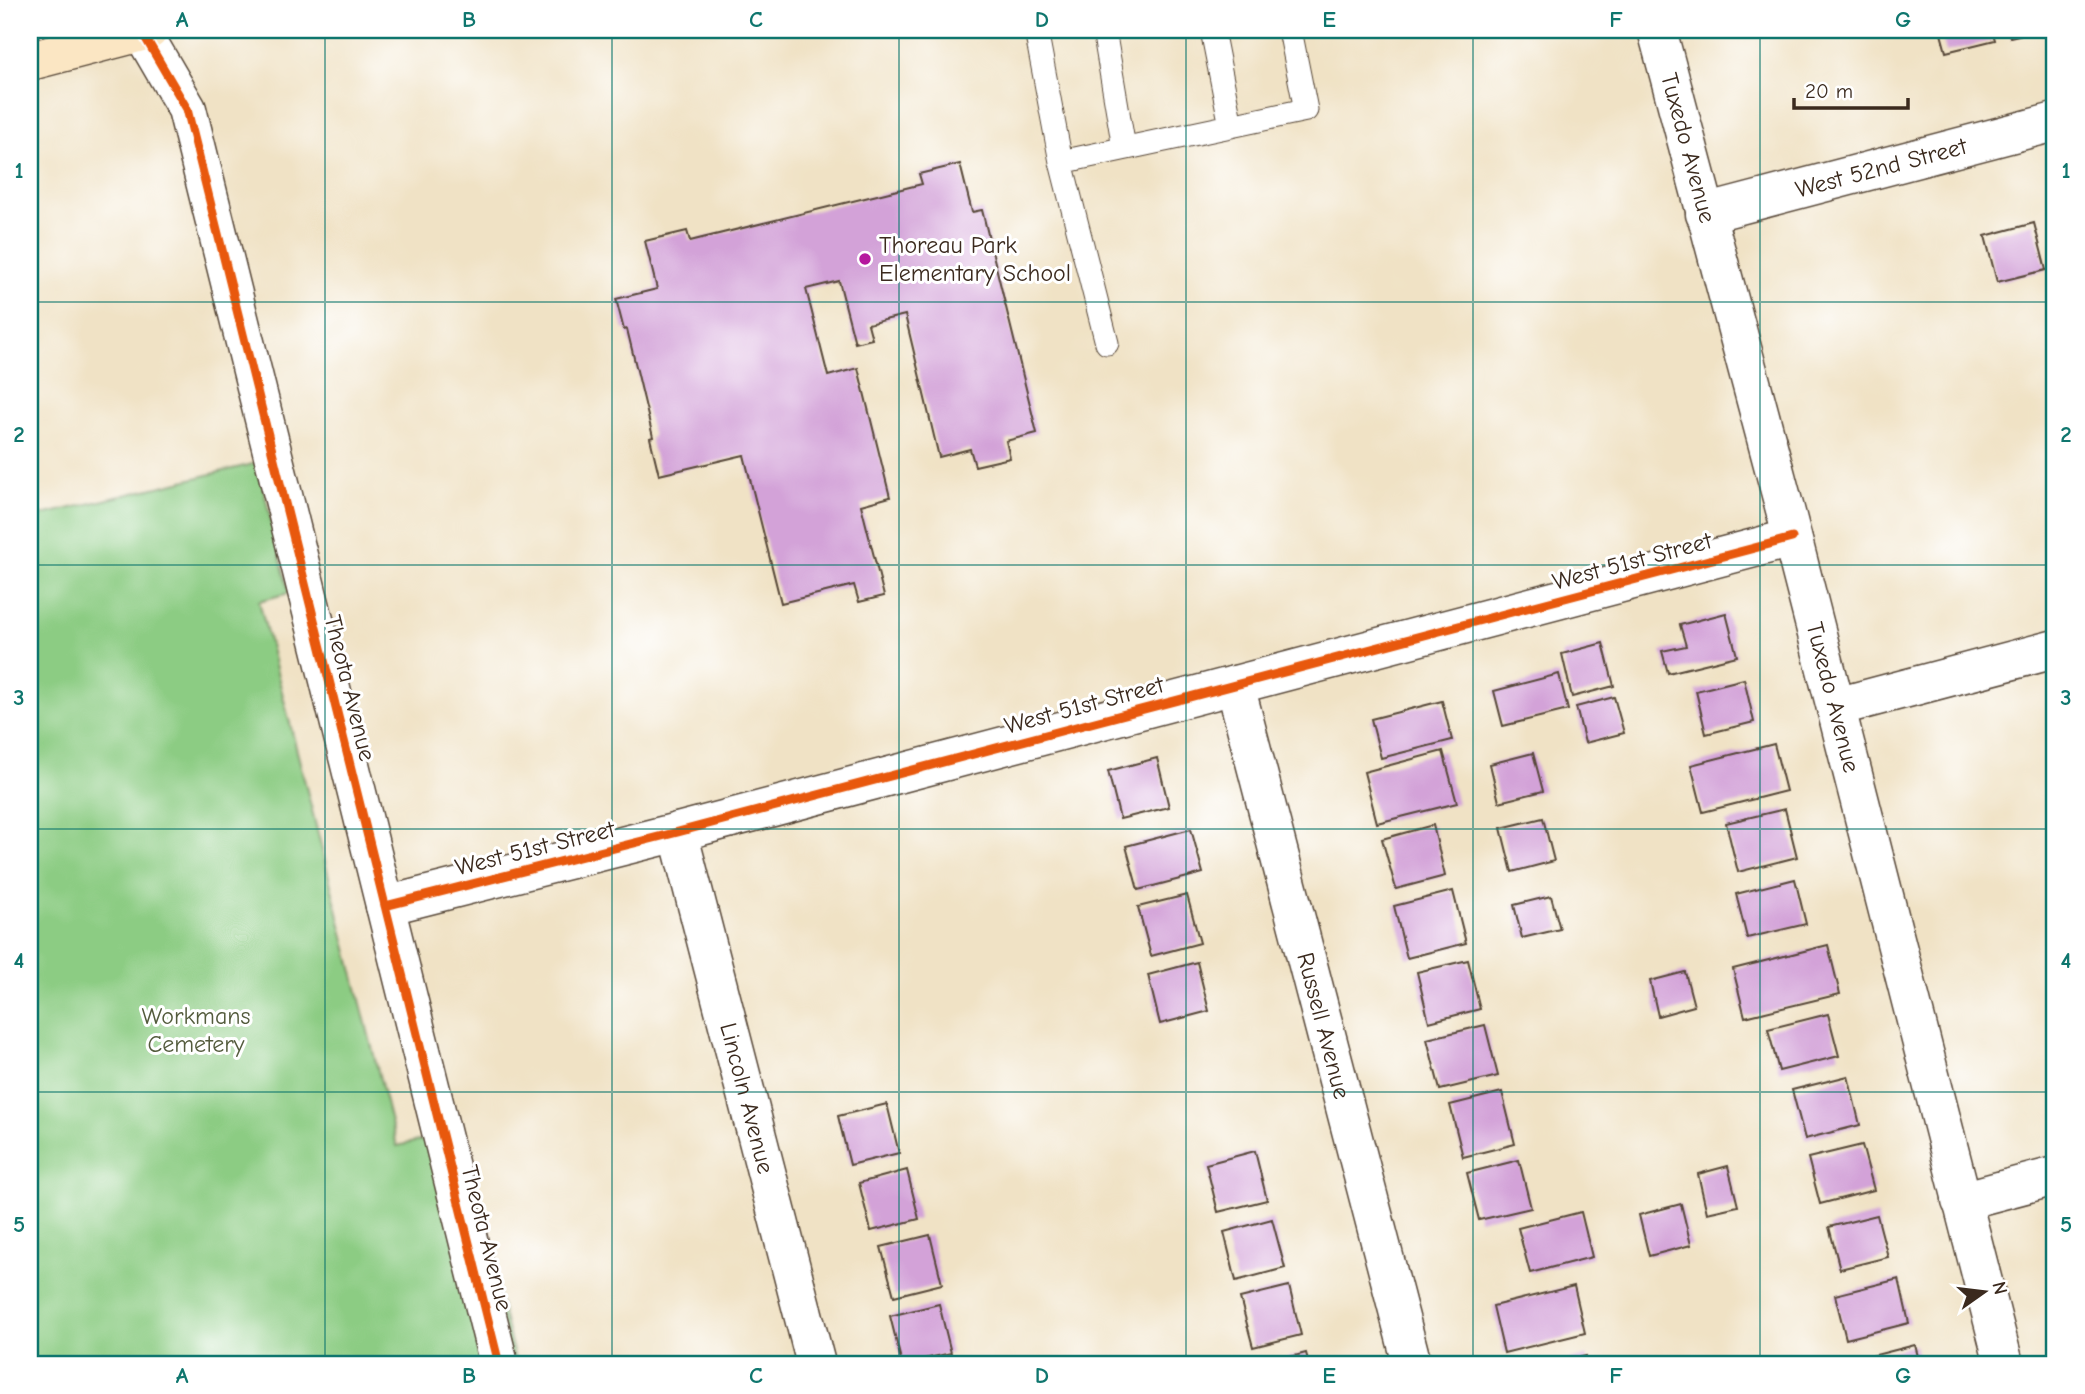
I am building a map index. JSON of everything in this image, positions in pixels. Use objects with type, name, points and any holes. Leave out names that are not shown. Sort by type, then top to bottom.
[{"type":"street","points":[[30,61],[144,30]]},
{"type":"street","name":"Theota Avenue","points":[[144,30],[187,109],[499,1364]]},
{"type":"street","name":"Tuxedo Avenue","points":[[1657,30],[1836,707],[2004,1364]]},
{"type":"street","name":"West 52nd Street","points":[[1705,214],[2055,122]]},
{"type":"street","name":"West 51st Street","points":[[385,906],[678,832],[1792,538]]},
{"type":"street","points":[[1836,707],[2055,649]]},
{"type":"street","name":"Russell Avenue","points":[[1235,685],[1412,1364]]},
{"type":"street","name":"Lincoln Avenue","points":[[678,832],[816,1364]]},
{"type":"street","points":[[1961,1200],[2055,1175]]},
{"type":"lane","points":[[1036,30],[1061,162],[1107,343]]},
{"type":"lane","points":[[1104,30],[1124,148]]},
{"type":"lane","points":[[1212,30],[1231,126]]},
{"type":"lane","points":[[1061,162],[1306,110],[1290,30]]},
{"type":"green space","name":"Workmans Cemetery","points":[[257,463],[289,593],[259,601],[397,1146],[457,1132],[516,1364],[30,1364],[30,518]]},
{"type":"building","points":[[1940,30],[1992,30],[1995,40],[1946,52]]},
{"type":"building","points":[[2008,30],[2036,30],[2036,31],[2010,37]]},
{"type":"building","name":"Thoreau Park Elementary School","points":[[960,164],[972,212],[982,210],[1037,433],[1006,441],[1010,458],[975,466],[970,449],[939,457],[905,315],[868,324],[872,339],[855,343],[839,281],[806,289],[828,376],[858,368],[890,497],[861,505],[884,596],[859,602],[854,585],[781,603],[744,455],[659,475],[650,438],[653,437],[627,329],[624,330],[616,299],[657,289],[645,241],[687,231],[690,241],[922,184],[919,174]]},
{"type":"building","points":[[2034,223],[2046,270],[1997,282],[1985,236]]},
{"type":"building","points":[[1726,613],[1737,656],[1668,673],[1662,651],[1686,646],[1680,625]]},
{"type":"building","points":[[1603,643],[1614,686],[1572,697],[1562,654]]},
{"type":"building","points":[[1559,674],[1568,710],[1503,726],[1494,691]]},
{"type":"building","points":[[1744,679],[1754,722],[1706,734],[1696,691]]},
{"type":"building","points":[[1614,697],[1624,733],[1585,743],[1576,707]]},
{"type":"building","points":[[1442,701],[1452,740],[1381,758],[1371,719]]},
{"type":"building","points":[[1774,744],[1786,791],[1703,812],[1691,765]]},
{"type":"building","points":[[1443,751],[1457,803],[1377,823],[1364,772]]},
{"type":"building","points":[[1533,753],[1543,791],[1499,802],[1490,764]]},
{"type":"building","points":[[1157,758],[1169,807],[1120,819],[1108,771]]},
{"type":"building","points":[[1785,809],[1797,857],[1738,872],[1726,823]]},
{"type":"building","points":[[1543,818],[1554,861],[1512,872],[1501,828]]},
{"type":"building","points":[[1433,825],[1445,876],[1396,889],[1382,839]]},
{"type":"building","points":[[1191,829],[1203,873],[1138,890],[1126,846]]},
{"type":"building","points":[[1795,879],[1806,924],[1747,938],[1736,894]]},
{"type":"building","points":[[1453,891],[1466,943],[1407,958],[1394,906]]},
{"type":"building","points":[[1187,895],[1200,943],[1151,956],[1138,907]]},
{"type":"building","points":[[1551,896],[1560,929],[1522,938],[1514,905]]},
{"type":"building","points":[[1828,945],[1840,994],[1745,1017],[1733,969]]},
{"type":"building","points":[[1468,960],[1480,1009],[1429,1022],[1417,972]]},
{"type":"building","points":[[1197,962],[1209,1011],[1160,1024],[1148,975]]},
{"type":"building","points":[[1685,972],[1694,1006],[1658,1016],[1650,981]]},
{"type":"building","points":[[1828,1014],[1839,1056],[1779,1071],[1768,1029]]},
{"type":"building","points":[[1485,1025],[1498,1076],[1440,1090],[1427,1039]]},
{"type":"building","points":[[1848,1076],[1860,1125],[1805,1139],[1792,1090]]},
{"type":"building","points":[[1502,1092],[1515,1144],[1463,1157],[1450,1105]]},
{"type":"building","points":[[887,1104],[899,1153],[850,1165],[838,1116]]},
{"type":"building","points":[[1862,1145],[1874,1190],[1820,1204],[1808,1158]]},
{"type":"building","points":[[1255,1151],[1267,1200],[1218,1212],[1206,1164]]},
{"type":"building","points":[[1519,1160],[1531,1208],[1479,1220],[1467,1173]]},
{"type":"building","points":[[1728,1166],[1738,1206],[1707,1213],[1698,1174]]},
{"type":"building","points":[[907,1170],[919,1219],[871,1231],[859,1183]]},
{"type":"building","points":[[1681,1204],[1691,1245],[1649,1256],[1639,1215]]},
{"type":"building","points":[[1581,1212],[1592,1257],[1530,1273],[1518,1228]]},
{"type":"building","points":[[1877,1215],[1888,1257],[1840,1269],[1829,1227]]},
{"type":"building","points":[[1272,1219],[1285,1268],[1236,1281],[1224,1232]]},
{"type":"building","points":[[930,1235],[942,1284],[894,1296],[881,1247]]},
{"type":"building","points":[[1899,1279],[1909,1323],[1846,1339],[1835,1295]]},
{"type":"building","points":[[1289,1286],[1301,1335],[1253,1347],[1240,1298]]},
{"type":"building","points":[[1574,1286],[1585,1333],[1504,1353],[1493,1306]]},
{"type":"building","points":[[939,1304],[951,1353],[902,1364],[890,1316]]},
{"type":"building","points":[[1915,1345],[1920,1364],[1870,1364],[1868,1357]]},
{"type":"building","points":[[1306,1353],[1309,1364],[1267,1364],[1267,1363]]},
{"type":"building","points":[[1586,1356],[1588,1364],[1556,1364],[1556,1363]]},
{"type":"cycle path","points":[[141,30],[187,109],[499,1364]]},
{"type":"cycle path","points":[[385,906],[678,832],[1792,538]]},
{"type":"place","name":"Thoreau Park Elementary School","points":[[865,259]]}]
